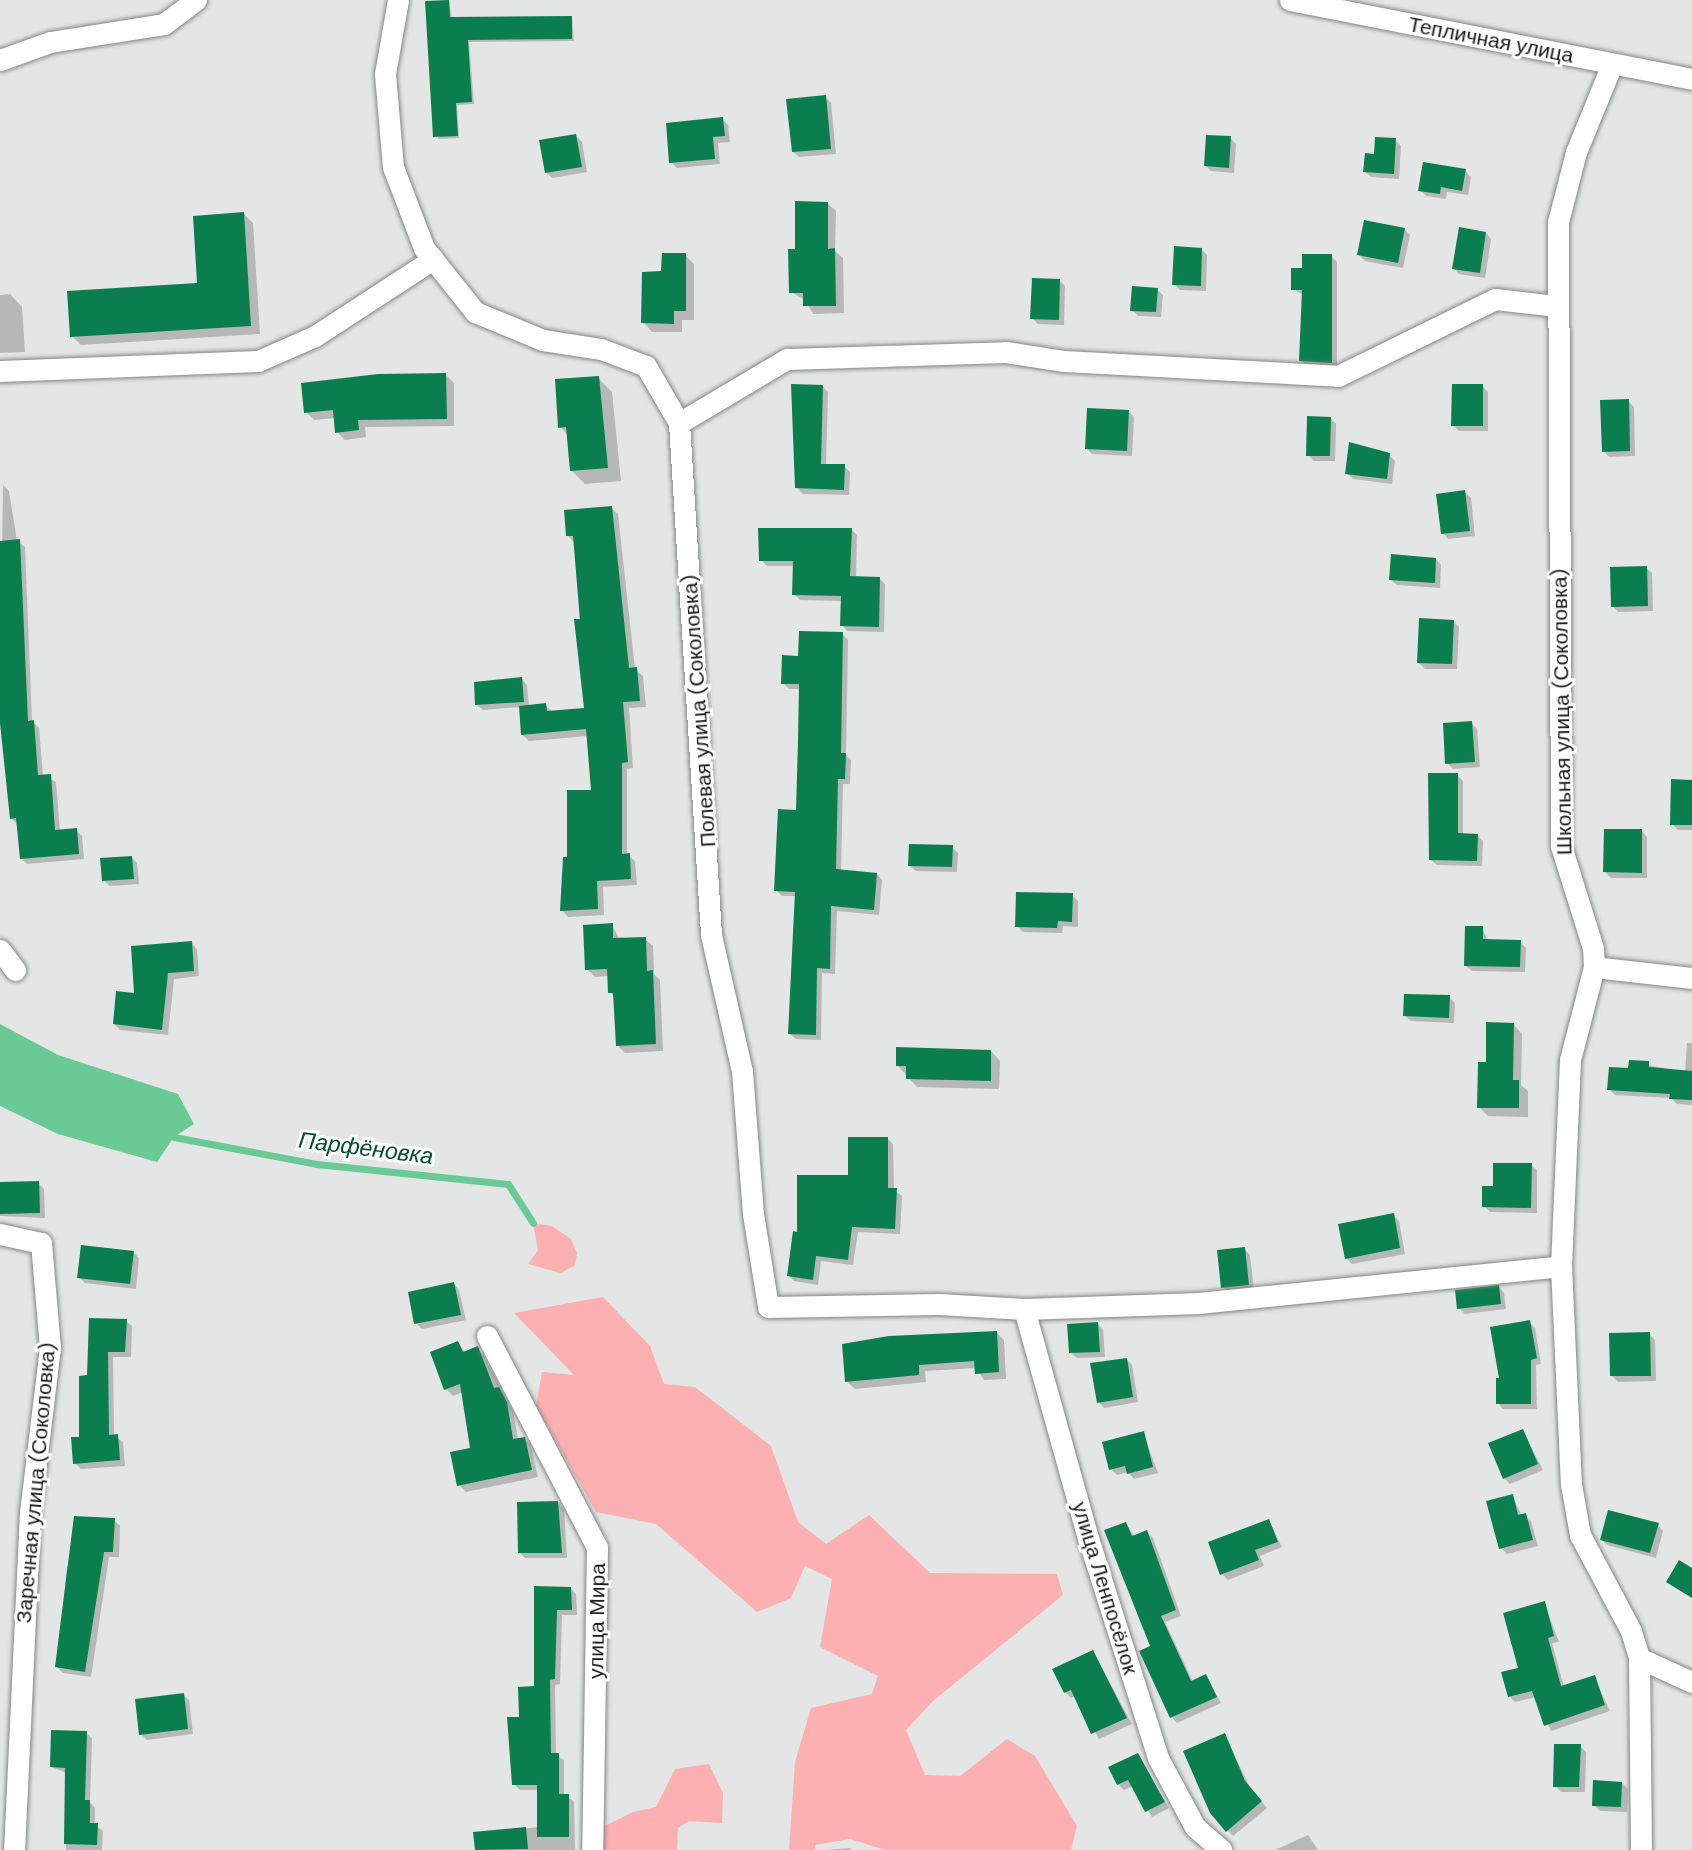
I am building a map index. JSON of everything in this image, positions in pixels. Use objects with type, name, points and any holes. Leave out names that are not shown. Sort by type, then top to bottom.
[{"type":"street","points":[[0,60],[50,42],[164,24],[196,0]]},
{"type":"street","name":"Полевая улица (Соколовка)","points":[[398,0],[385,74],[393,167],[425,248],[475,312],[543,340],[601,349],[646,366],[679,423],[710,935],[742,1071],[752,1214],[768,1307],[939,1304],[1024,1309]]},
{"type":"street","name":"Тепличная улица","points":[[1290,0],[1692,79]]},
{"type":"street","name":"Школьная улица (Соколовка)","points":[[1612,64],[1576,152],[1558,222],[1556,306],[1561,846],[1593,948],[1594,967],[1570,1060],[1561,1266],[1571,1484],[1580,1535],[1631,1631],[1639,1658],[1641,1850]]},
{"type":"street","points":[[0,371],[258,361],[315,336],[433,259]]},
{"type":"street","points":[[679,423],[787,359],[1006,352],[1064,361],[1338,376],[1495,299],[1556,306]]},
{"type":"street","points":[[0,950],[15,970]]},
{"type":"street","points":[[1594,967],[1692,978]]},
{"type":"street","name":"Заречная улица (Соколовка)","points":[[0,1234],[41,1243],[50,1347],[30,1512],[14,1850]]},
{"type":"street","points":[[1024,1309],[1199,1303],[1561,1266]]},
{"type":"street","name":"улица Ленпосёлок","points":[[1024,1309],[1088,1538],[1158,1758],[1195,1827],[1221,1850]]},
{"type":"street","name":"улица Мира","points":[[487,1336],[597,1547],[592,1850]]},
{"type":"street","points":[[1639,1658],[1692,1682]]},
{"type":"shaded area","points":[[0,1024],[58,1055],[178,1094],[194,1124],[174,1137],[157,1162],[58,1134],[0,1106]]},
{"type":"shaded area","points":[[533,1223],[552,1226],[571,1239],[577,1253],[575,1265],[561,1273],[528,1264],[538,1250]]},
{"type":"shaded area","points":[[603,1297],[650,1346],[664,1384],[695,1387],[771,1446],[798,1522],[826,1544],[869,1515],[930,1573],[1057,1574],[1063,1595],[933,1701],[906,1730],[925,1775],[960,1776],[1007,1739],[1035,1756],[1077,1826],[1071,1850],[885,1850],[850,1839],[815,1845],[815,1850],[789,1850],[795,1762],[811,1708],[872,1694],[878,1676],[820,1647],[832,1579],[805,1566],[791,1598],[757,1612],[656,1524],[596,1512],[536,1406],[542,1372],[574,1375],[514,1313]]},
{"type":"shaded area","points":[[709,1764],[723,1793],[722,1823],[689,1821],[678,1828],[677,1850],[603,1850],[603,1827],[633,1812],[656,1807],[675,1769]]},
{"type":"building","points":[[449,0],[450,17],[572,16],[572,39],[468,40],[472,102],[456,103],[458,136],[433,137],[425,1]]},
{"type":"building","points":[[826,95],[831,149],[792,152],[786,99]]},
{"type":"building","points":[[723,117],[725,136],[713,137],[715,159],[669,163],[666,123]]},
{"type":"building","points":[[576,134],[582,167],[545,173],[539,140]]},
{"type":"building","points":[[1206,135],[1231,136],[1229,168],[1204,166]]},
{"type":"building","points":[[1375,137],[1396,138],[1394,174],[1363,172],[1365,153],[1374,154]]},
{"type":"building","points":[[1423,162],[1466,169],[1462,191],[1441,187],[1440,194],[1418,191]]},
{"type":"building","points":[[795,201],[828,202],[828,249],[835,248],[836,306],[803,306],[803,293],[789,293],[788,249],[795,249]]},
{"type":"building","points":[[244,212],[251,326],[70,337],[67,291],[197,283],[193,216]]},
{"type":"building","points":[[1364,220],[1405,228],[1398,263],[1357,255]]},
{"type":"building","points":[[1459,227],[1486,232],[1480,273],[1452,269]]},
{"type":"building","points":[[1174,246],[1202,248],[1201,286],[1172,285]]},
{"type":"building","points":[[662,253],[686,253],[686,311],[674,311],[674,324],[641,323],[642,272],[661,271]]},
{"type":"building","points":[[1302,254],[1332,254],[1332,363],[1299,361],[1302,290],[1291,290],[1291,268],[1302,268]]},
{"type":"building","points":[[1032,278],[1060,279],[1059,320],[1030,319]]},
{"type":"building","points":[[1132,286],[1158,288],[1156,312],[1130,311]]},
{"type":"building","points":[[446,373],[447,419],[358,420],[359,430],[335,433],[333,410],[304,413],[301,383],[378,374]]},
{"type":"building","points":[[599,376],[608,468],[570,471],[566,427],[558,428],[555,379]]},
{"type":"building","points":[[791,384],[823,385],[821,464],[845,464],[844,490],[795,488]]},
{"type":"building","points":[[1452,384],[1483,384],[1483,426],[1451,426]]},
{"type":"building","points":[[1629,399],[1630,451],[1602,452],[1600,400]]},
{"type":"building","points":[[1087,408],[1129,410],[1127,451],[1085,449]]},
{"type":"building","points":[[1307,416],[1331,417],[1330,456],[1306,456]]},
{"type":"building","points":[[1349,442],[1390,453],[1387,479],[1345,474]]},
{"type":"building","points":[[1465,490],[1470,531],[1441,534],[1436,494]]},
{"type":"building","points":[[612,506],[629,668],[637,667],[640,701],[623,702],[628,762],[622,763],[622,854],[630,853],[631,879],[597,881],[598,909],[560,911],[563,857],[567,857],[567,790],[591,790],[586,729],[521,735],[519,706],[546,703],[547,711],[584,708],[574,619],[580,619],[573,536],[566,536],[564,510]]},
{"type":"building","points":[[758,528],[852,528],[850,576],[880,577],[879,627],[840,626],[841,596],[792,595],[793,561],[759,561]]},
{"type":"building","points":[[20,539],[28,721],[34,720],[38,775],[51,774],[55,830],[77,828],[79,854],[20,859],[16,818],[10,819],[0,723],[0,541]]},
{"type":"building","points":[[1391,554],[1436,558],[1435,583],[1389,580]]},
{"type":"building","points":[[1647,566],[1648,606],[1611,607],[1610,567]]},
{"type":"building","points":[[1419,618],[1454,620],[1452,664],[1417,663]]},
{"type":"building","points":[[799,631],[843,632],[841,753],[846,753],[845,779],[838,779],[836,869],[877,873],[874,910],[831,906],[830,969],[817,968],[816,1035],[788,1034],[795,892],[774,891],[778,809],[796,810],[799,684],[781,684],[782,655],[798,656]]},
{"type":"building","points":[[522,677],[524,702],[475,705],[474,682]]},
{"type":"building","points":[[1472,721],[1475,762],[1445,764],[1443,723]]},
{"type":"building","points":[[1428,773],[1458,773],[1458,833],[1478,834],[1477,861],[1429,860]]},
{"type":"building","points":[[1671,779],[1692,780],[1692,825],[1670,825]]},
{"type":"building","points":[[1604,829],[1642,829],[1642,873],[1603,872]]},
{"type":"building","points":[[909,844],[953,845],[952,867],[908,866]]},
{"type":"building","points":[[132,856],[134,879],[102,881],[100,858]]},
{"type":"building","points":[[1016,892],[1073,893],[1072,922],[1058,921],[1057,928],[1015,927]]},
{"type":"building","points":[[613,923],[613,938],[646,937],[647,971],[653,970],[656,1044],[616,1046],[613,993],[608,993],[607,969],[585,970],[583,925]]},
{"type":"building","points":[[1465,926],[1483,926],[1483,939],[1521,940],[1520,967],[1464,966]]},
{"type":"building","points":[[192,941],[194,971],[168,973],[162,1030],[113,1024],[116,991],[134,993],[131,946]]},
{"type":"building","points":[[1404,994],[1450,995],[1449,1018],[1403,1016]]},
{"type":"building","points":[[1486,1022],[1514,1023],[1513,1080],[1519,1080],[1519,1108],[1477,1108],[1478,1062],[1486,1062]]},
{"type":"building","points":[[896,1047],[991,1050],[991,1081],[906,1079],[906,1066],[896,1066]]},
{"type":"building","points":[[1629,1060],[1649,1061],[1649,1067],[1692,1071],[1692,1100],[1669,1099],[1670,1094],[1607,1090],[1609,1067],[1628,1068]]},
{"type":"building","points":[[848,1137],[888,1137],[888,1188],[897,1188],[895,1229],[852,1227],[848,1260],[816,1256],[813,1280],[787,1276],[793,1231],[797,1232],[797,1175],[848,1175]]},
{"type":"building","points":[[1493,1163],[1532,1163],[1531,1208],[1482,1207],[1482,1186],[1493,1186]]},
{"type":"building","points":[[39,1181],[40,1213],[0,1214],[0,1182]]},
{"type":"building","points":[[1394,1213],[1400,1248],[1345,1259],[1338,1224]]},
{"type":"building","points":[[81,1245],[134,1251],[130,1284],[77,1278]]},
{"type":"building","points":[[1245,1247],[1249,1285],[1221,1288],[1217,1250]]},
{"type":"building","points":[[454,1282],[461,1315],[414,1324],[408,1292]]},
{"type":"building","points":[[1499,1285],[1501,1304],[1457,1309],[1455,1290]]},
{"type":"building","points":[[89,1318],[127,1319],[125,1352],[108,1352],[109,1435],[118,1434],[120,1460],[73,1464],[71,1437],[79,1437],[79,1376],[87,1375]]},
{"type":"building","points":[[1530,1320],[1537,1358],[1531,1360],[1531,1404],[1496,1404],[1496,1378],[1499,1378],[1490,1327]]},
{"type":"building","points":[[1098,1322],[1100,1352],[1069,1353],[1067,1324]]},
{"type":"building","points":[[997,1331],[999,1372],[975,1374],[974,1361],[919,1365],[919,1375],[845,1382],[842,1344],[889,1336]]},
{"type":"building","points":[[1650,1332],[1651,1376],[1610,1376],[1609,1333]]},
{"type":"building","points":[[458,1341],[463,1352],[478,1346],[494,1388],[499,1387],[507,1402],[513,1439],[525,1437],[532,1470],[457,1486],[450,1452],[470,1448],[460,1384],[444,1390],[430,1352]]},
{"type":"building","points":[[1127,1358],[1133,1397],[1097,1403],[1090,1363]]},
{"type":"building","points":[[1523,1429],[1538,1464],[1503,1479],[1488,1443]]},
{"type":"building","points":[[1144,1431],[1153,1467],[1127,1474],[1125,1466],[1109,1470],[1102,1442]]},
{"type":"building","points":[[1513,1494],[1518,1515],[1526,1513],[1533,1540],[1499,1549],[1486,1501]]},
{"type":"building","points":[[558,1501],[562,1553],[518,1553],[517,1502]]},
{"type":"building","points":[[1608,1510],[1659,1523],[1650,1553],[1600,1540]]},
{"type":"building","points":[[74,1516],[115,1518],[113,1552],[104,1552],[85,1672],[55,1667]]},
{"type":"building","points":[[1269,1519],[1278,1542],[1255,1550],[1259,1560],[1220,1575],[1208,1542]]},
{"type":"building","points":[[1126,1522],[1132,1536],[1147,1530],[1176,1610],[1161,1616],[1191,1681],[1206,1674],[1217,1697],[1170,1718],[1139,1651],[1150,1646],[1104,1530]]},
{"type":"building","points":[[1679,1560],[1692,1568],[1692,1598],[1666,1582]]},
{"type":"building","points":[[534,1586],[571,1587],[572,1610],[557,1610],[555,1679],[550,1680],[551,1753],[559,1753],[559,1794],[569,1794],[569,1837],[537,1837],[537,1785],[512,1785],[507,1717],[519,1717],[518,1687],[534,1686]]},
{"type":"building","points":[[1545,1601],[1554,1636],[1548,1638],[1561,1686],[1595,1675],[1605,1705],[1544,1726],[1532,1691],[1508,1697],[1501,1672],[1518,1668],[1503,1613]]},
{"type":"building","points":[[1093,1650],[1127,1718],[1091,1734],[1071,1690],[1064,1693],[1052,1669]]},
{"type":"building","points":[[184,1693],[188,1729],[139,1735],[135,1699]]},
{"type":"building","points":[[51,1730],[87,1731],[85,1800],[90,1800],[90,1823],[98,1823],[97,1845],[64,1844],[65,1768],[50,1767]]},
{"type":"building","points":[[1225,1733],[1245,1781],[1262,1801],[1226,1832],[1210,1813],[1183,1751]]},
{"type":"building","points":[[1554,1744],[1581,1744],[1579,1787],[1553,1787]]},
{"type":"building","points":[[1138,1753],[1165,1802],[1145,1812],[1128,1780],[1117,1785],[1108,1767]]},
{"type":"building","points":[[1593,1780],[1622,1782],[1621,1807],[1592,1806]]},
{"type":"building","points":[[526,1827],[528,1849],[475,1850],[473,1832]]},
{"type":"waterway","name":"Парфёновка","points":[[174,1137],[317,1164],[508,1184],[533,1223]]}]
